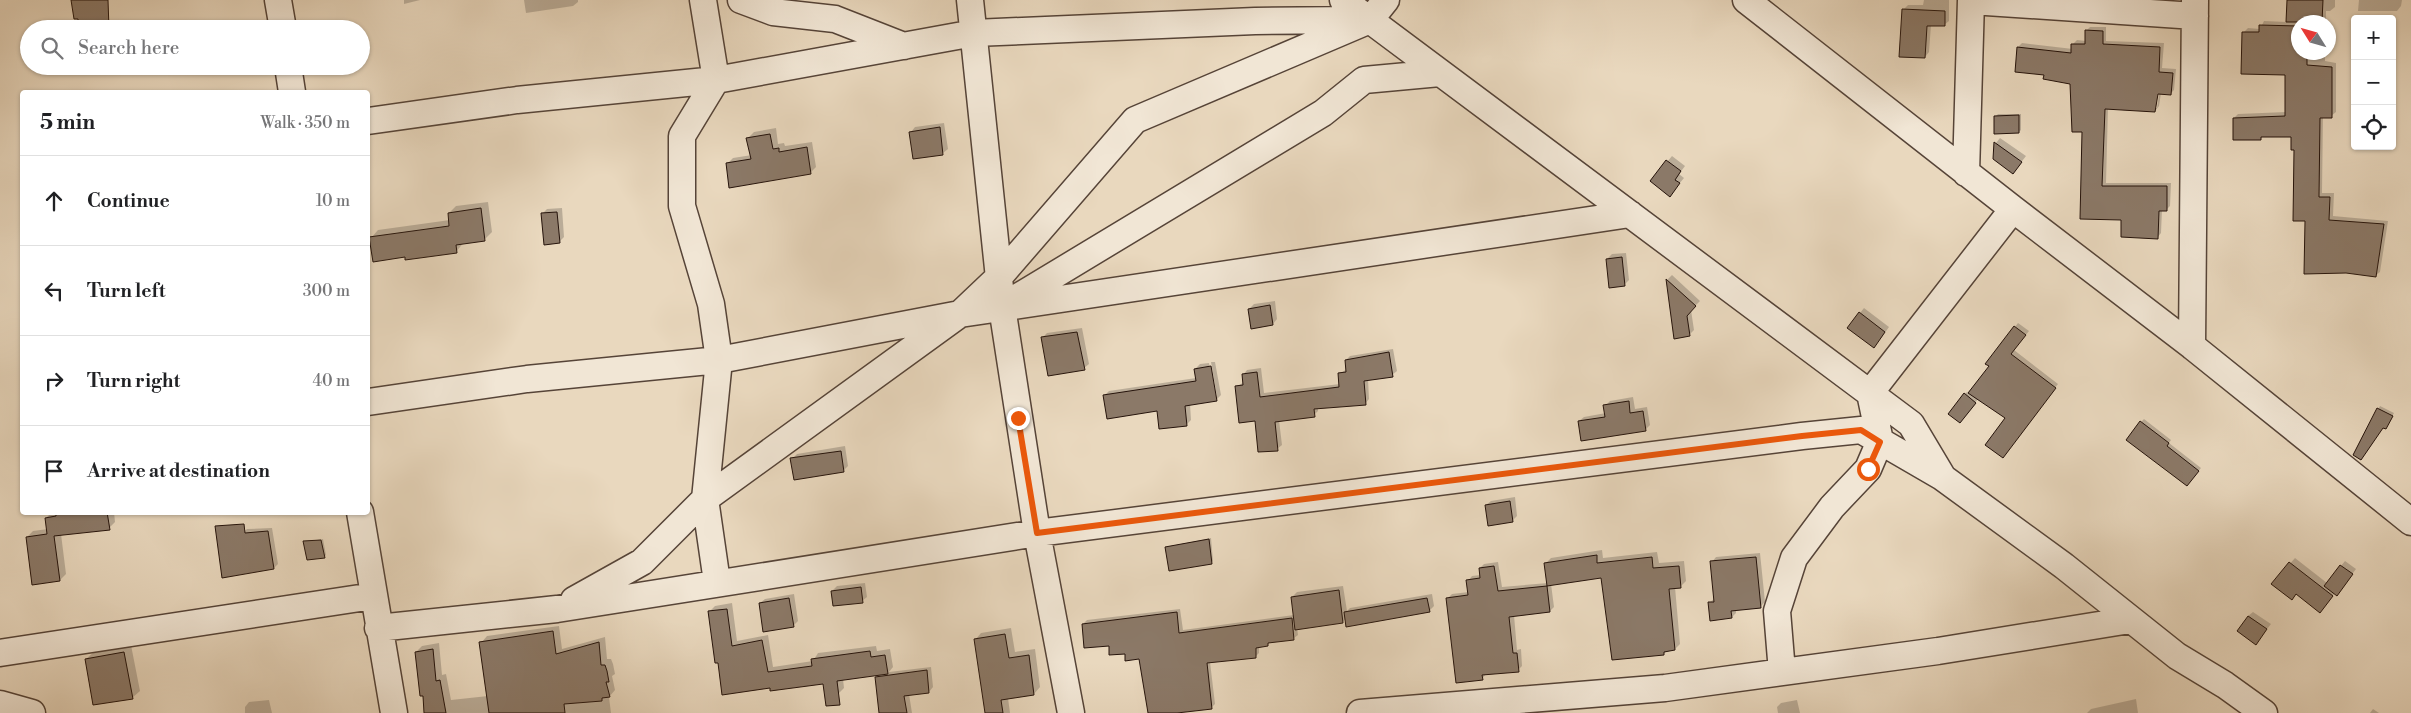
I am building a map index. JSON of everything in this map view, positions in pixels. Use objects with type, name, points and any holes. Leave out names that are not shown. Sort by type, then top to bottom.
[{"type":"street","points":[[278,0],[281,20]]},
{"type":"street","points":[[703,0],[716,80],[682,136],[682,206],[711,304],[719,360],[704,499],[717,582]]},
{"type":"street","points":[[741,0],[773,12],[835,19],[904,46]]},
{"type":"street","points":[[970,0],[1002,307],[1037,533],[1070,713]]},
{"type":"street","points":[[1343,0],[1911,424],[1942,477]]},
{"type":"street","points":[[557,609],[642,562],[704,499],[960,314],[998,276],[1135,120],[1370,20],[1386,0]]},
{"type":"street","points":[[1746,0],[1966,173],[2192,346],[2411,522]]},
{"type":"street","points":[[1966,173],[1971,1],[2195,8],[2192,346]]},
{"type":"street","points":[[370,121],[517,100],[716,80],[974,33],[1254,20],[1370,20]]},
{"type":"street","points":[[1002,307],[1322,113],[1364,80],[1440,73]]},
{"type":"street","points":[[289,75],[292,90]]},
{"type":"street","points":[[1782,672],[1777,611],[1794,558],[1832,507],[1868,469],[1880,442],[1870,393],[2013,209]]},
{"type":"street","points":[[370,402],[527,379],[719,360],[1002,307],[1630,214]]},
{"type":"street","points":[[378,628],[557,609],[717,582],[1037,533],[1861,430],[1942,477],[2064,566],[2177,656],[2225,685],[2264,713]]},
{"type":"street","points":[[360,515],[378,628],[394,713]]},
{"type":"street","points":[[0,653],[373,596]]},
{"type":"street","points":[[1360,713],[1665,688],[1938,651],[2130,620]]},
{"type":"street","points":[[0,704],[32,713]]},
{"type":"building","points":[[71,0],[108,0],[109,20],[74,19]]},
{"type":"building","points":[[2287,0],[2323,0],[2322,15],[2291,15],[2291,22],[2286,22]]},
{"type":"building","points":[[1902,9],[1945,11],[1945,26],[1927,26],[1925,58],[1899,57]]},
{"type":"building","points":[[2259,25],[2291,26],[2291,60],[2307,60],[2307,65],[2332,67],[2332,118],[2320,118],[2319,197],[2330,197],[2329,220],[2384,224],[2376,277],[2346,273],[2304,274],[2305,221],[2293,221],[2294,150],[2291,150],[2291,137],[2261,137],[2261,140],[2233,140],[2233,118],[2285,116],[2285,75],[2241,74],[2242,32],[2259,32]]},
{"type":"building","points":[[2085,30],[2103,31],[2103,44],[2160,47],[2159,72],[2173,73],[2171,95],[2158,94],[2155,112],[2105,109],[2102,186],[2167,186],[2167,211],[2159,211],[2158,239],[2121,237],[2121,220],[2080,219],[2082,132],[2072,132],[2070,84],[2043,79],[2044,75],[2015,72],[2017,47],[2071,53],[2071,44],[2085,44]]},
{"type":"building","points":[[2019,115],[2019,133],[1994,134],[1994,116]]},
{"type":"building","points":[[940,127],[943,155],[913,159],[909,132]]},
{"type":"building","points":[[770,134],[773,149],[779,148],[779,152],[807,147],[811,174],[729,188],[726,163],[751,159],[746,138]]},
{"type":"building","points":[[1994,142],[2022,162],[2013,174],[1993,159]]},
{"type":"building","points":[[1666,160],[1681,171],[1675,180],[1680,183],[1670,197],[1650,181]]},
{"type":"building","points":[[481,208],[485,241],[456,245],[457,253],[405,260],[405,257],[373,262],[370,237],[449,226],[448,213]]},
{"type":"building","points":[[557,212],[560,243],[544,245],[541,213]]},
{"type":"building","points":[[1622,257],[1625,286],[1609,288],[1606,259]]},
{"type":"building","points":[[1666,279],[1696,306],[1687,316],[1690,336],[1674,339]]},
{"type":"building","points":[[1270,305],[1273,325],[1251,329],[1248,309]]},
{"type":"building","points":[[1859,312],[1885,332],[1874,348],[1847,328]]},
{"type":"building","points":[[2014,326],[2026,335],[2011,354],[2056,388],[2003,458],[1985,445],[2005,418],[1968,393],[1989,366],[1985,364]]},
{"type":"building","points":[[1077,332],[1085,370],[1048,376],[1041,337]]},
{"type":"building","points":[[1389,352],[1393,377],[1364,381],[1366,405],[1314,409],[1315,417],[1275,422],[1278,451],[1258,452],[1255,421],[1239,423],[1235,386],[1243,385],[1242,374],[1257,372],[1260,397],[1339,387],[1338,373],[1346,372],[1345,360]]},
{"type":"building","points":[[1211,366],[1217,401],[1185,406],[1187,426],[1159,429],[1157,411],[1107,419],[1103,395],[1196,381],[1194,369]]},
{"type":"building","points":[[1964,393],[1976,403],[1960,423],[1948,414]]},
{"type":"building","points":[[1629,401],[1630,413],[1643,411],[1646,431],[1581,441],[1578,421],[1605,417],[1603,405]]},
{"type":"building","points":[[2377,408],[2393,416],[2386,429],[2383,428],[2361,460],[2353,455]]},
{"type":"building","points":[[2140,421],[2169,443],[2167,446],[2199,471],[2187,486],[2126,440]]},
{"type":"building","points":[[841,451],[844,472],[794,480],[790,458]]},
{"type":"building","points":[[1510,501],[1513,522],[1488,526],[1485,505]]},
{"type":"building","points":[[108,515],[110,530],[54,536],[60,581],[32,585],[26,537],[47,534],[45,518]]},
{"type":"building","points":[[244,524],[245,533],[268,531],[274,569],[222,578],[215,526]]},
{"type":"building","points":[[1209,539],[1212,564],[1169,571],[1165,547]]},
{"type":"building","points":[[321,540],[325,558],[307,560],[303,541]]},
{"type":"building","points":[[1597,555],[1597,563],[1652,557],[1653,568],[1679,566],[1681,588],[1669,589],[1675,650],[1664,652],[1664,655],[1612,660],[1601,578],[1547,586],[1544,563]]},
{"type":"building","points":[[1756,557],[1761,608],[1731,611],[1732,618],[1710,621],[1708,602],[1714,602],[1710,561]]},
{"type":"building","points":[[2289,562],[2333,596],[2320,613],[2296,594],[2292,600],[2271,584]]},
{"type":"building","points":[[2340,565],[2353,574],[2337,596],[2324,586]]},
{"type":"building","points":[[1494,566],[1498,591],[1547,586],[1550,612],[1509,617],[1513,653],[1517,653],[1519,672],[1482,675],[1483,680],[1456,683],[1446,598],[1468,595],[1466,580],[1480,578],[1479,568]]},
{"type":"building","points":[[861,587],[863,603],[833,606],[831,591]]},
{"type":"building","points":[[1339,590],[1343,623],[1295,630],[1291,597]]},
{"type":"building","points":[[789,598],[794,627],[763,632],[759,603]]},
{"type":"building","points":[[1427,598],[1430,612],[1346,627],[1344,612]]},
{"type":"building","points":[[727,609],[732,646],[762,640],[768,672],[812,666],[811,659],[870,651],[871,657],[885,655],[888,674],[837,681],[840,705],[826,706],[823,684],[770,691],[770,688],[722,695],[718,663],[715,663],[708,611]]},
{"type":"building","points":[[1177,612],[1179,633],[1292,618],[1294,640],[1268,643],[1268,646],[1256,648],[1256,658],[1207,663],[1212,709],[1177,713],[1148,713],[1139,659],[1125,661],[1125,654],[1109,655],[1109,646],[1084,648],[1082,624]]},
{"type":"building","points":[[2248,616],[2267,629],[2256,645],[2237,631]]},
{"type":"building","points":[[553,631],[556,654],[599,642],[601,665],[605,665],[607,671],[609,682],[606,682],[610,697],[602,698],[602,701],[564,704],[565,713],[489,713],[479,642]]},
{"type":"building","points":[[1005,634],[1009,658],[1029,655],[1034,695],[1001,700],[1003,713],[985,713],[974,639]]},
{"type":"building","points":[[433,649],[436,681],[440,680],[446,713],[424,713],[423,696],[420,696],[415,652]]},
{"type":"building","points":[[124,652],[133,699],[93,705],[85,659]]},
{"type":"building","points":[[927,670],[929,693],[904,696],[907,713],[879,713],[875,677]]},
{"type":"route","points":[[1018,418],[1037,533],[1861,430],[1880,442],[1868,469]]}]
